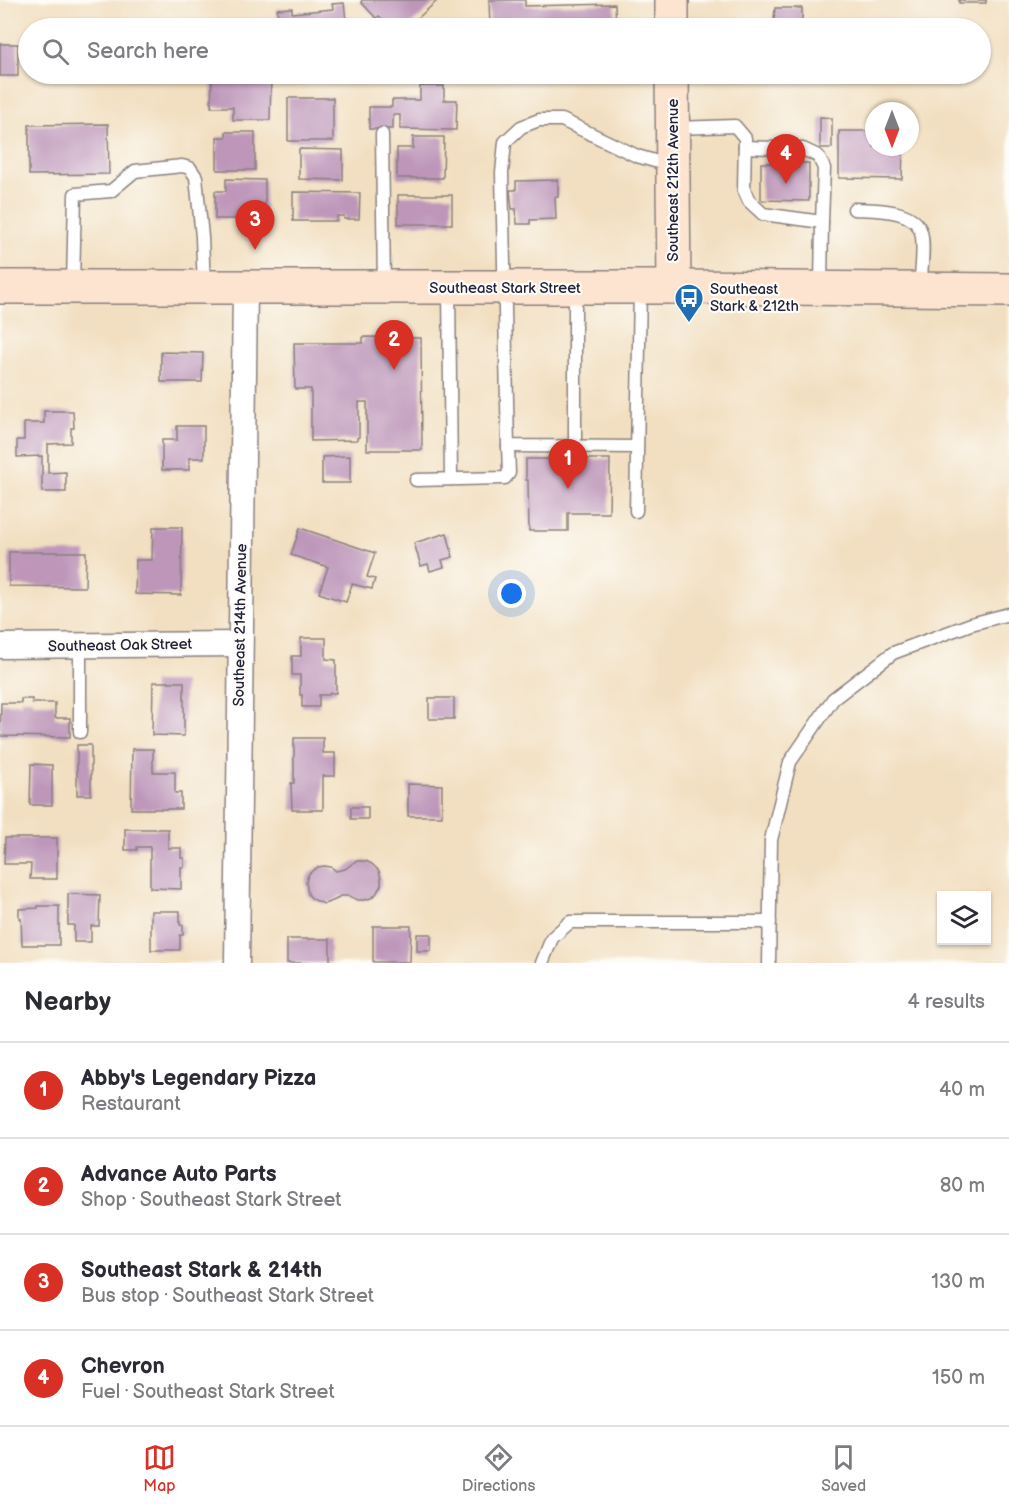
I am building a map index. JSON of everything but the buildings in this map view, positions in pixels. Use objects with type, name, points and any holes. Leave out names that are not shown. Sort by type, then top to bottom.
[{"type":"main road","points":[[672,0],[672,18]]},
{"type":"main road","name":"Southeast 212th Avenue","points":[[672,84],[674,288]]},
{"type":"main road","name":"Southeast Stark Street","points":[[0,287],[1009,290]]},
{"type":"street","name":"Southeast 214th Avenue","points":[[237,963],[245,288]]},
{"type":"street","name":"Southeast Oak Street","points":[[0,646],[240,644]]},
{"type":"lane","points":[[416,480],[505,478],[509,473],[502,173],[505,142],[521,126],[539,120],[562,120],[637,156],[673,167]]},
{"type":"lane","points":[[673,128],[735,126],[745,138],[744,190],[749,201],[764,214],[822,222]]},
{"type":"lane","points":[[382,134],[384,288]]},
{"type":"lane","points":[[745,147],[803,149],[818,156],[824,168],[821,288]]},
{"type":"lane","points":[[73,288],[75,194],[111,191],[135,171],[182,166],[190,168],[196,177],[204,288]]},
{"type":"lane","points":[[854,209],[890,211],[914,221],[921,231],[920,289]]},
{"type":"lane","points":[[448,288],[451,479]]},
{"type":"lane","points":[[575,288],[575,446]]},
{"type":"lane","points":[[636,511],[640,288]]},
{"type":"lane","points":[[508,446],[637,447]]},
{"type":"lane","points":[[769,963],[771,840],[790,762],[833,699],[893,652],[971,624],[1009,614]]},
{"type":"lane","points":[[80,645],[80,732]]},
{"type":"lane","points":[[542,963],[552,938],[570,922],[770,922]]},
{"type":"place","name":"Chevron","points":[[786,184]]},
{"type":"place","name":"Southeast Stark & 214th","points":[[255,250]]},
{"type":"place","name":"Southeast Stark & 212th","points":[[689,324]]},
{"type":"place","name":"Advance Auto Parts","points":[[394,370]]},
{"type":"place","name":"Abby's Legendary Pizza","points":[[568,489]]}]
